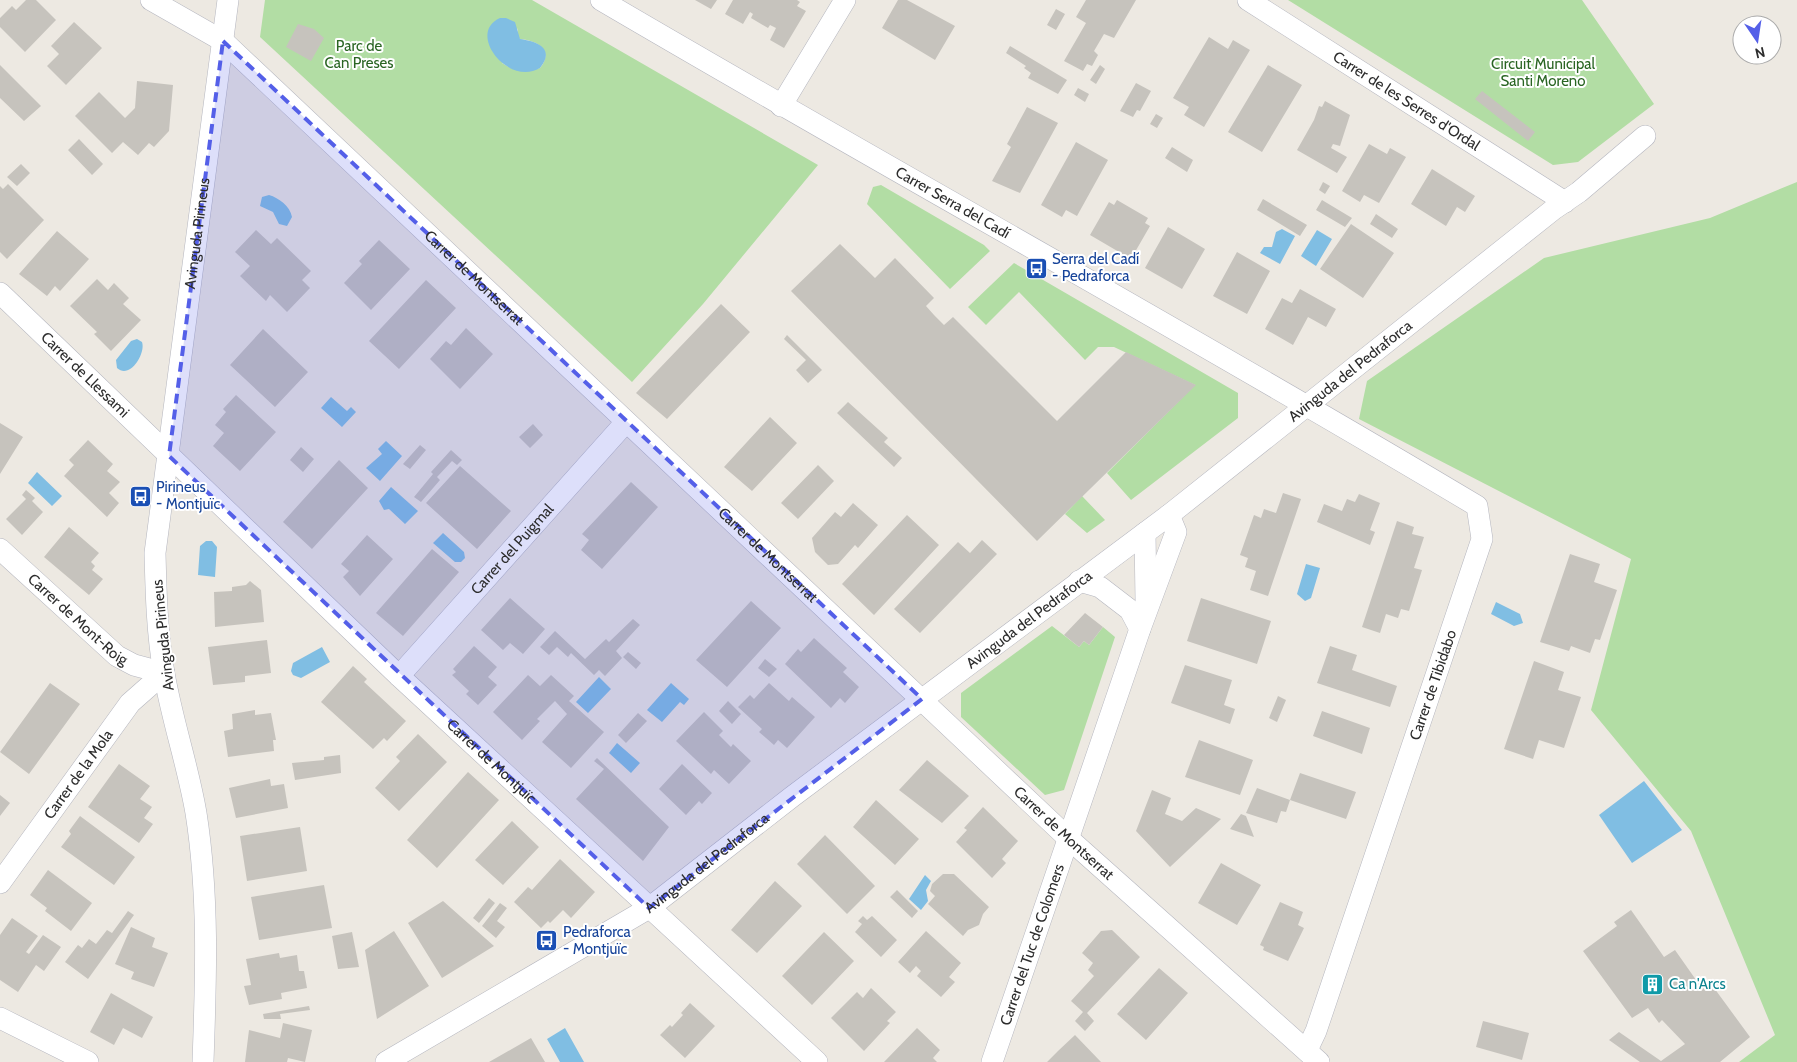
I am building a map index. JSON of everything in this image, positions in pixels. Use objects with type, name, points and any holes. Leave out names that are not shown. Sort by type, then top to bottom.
[{"type":"street","name":"Carrer de Montserrat","points":[[151,0],[223,42],[1068,838],[1313,1056]]},
{"type":"street","name":"Avinguda Pirineus","points":[[202,1062],[206,936],[203,868],[196,812],[164,673],[156,605],[155,553],[228,0]]},
{"type":"street","name":"Carrer Serra del Cadí","points":[[601,0],[781,106],[1307,404]]},
{"type":"street","points":[[781,106],[845,0]]},
{"type":"street","name":"Carrer de les Serres d'Ordal","points":[[1248,0],[1565,202]]},
{"type":"street","name":"Avinguda del Pedraforca","points":[[396,1060],[649,908],[922,699],[1145,533],[1579,192],[1645,136]]},
{"type":"street","name":"Carrer de Llessami","points":[[0,293],[169,456]]},
{"type":"street","name":"Carrer de Tibidabo","points":[[1307,404],[1477,506],[1482,539],[1316,1030],[1313,1056]]},
{"type":"street","name":"Carrer del Puigmal","points":[[399,676],[626,422]]},
{"type":"street","name":"Carrer de Montjuïc","points":[[169,456],[399,676],[817,1062]]},
{"type":"street","name":"Carrer del Tuc de Colomers","points":[[992,1062],[1068,838],[1176,532],[1168,515]]},
{"type":"street","name":"Carrer del Tuc de Colomers","points":[[1143,622],[1145,533]]},
{"type":"street","name":"Carrer de Mont-Roig","points":[[0,549],[117,656],[134,665],[164,673]]},
{"type":"street","points":[[1079,581],[1100,587],[1143,622]]},
{"type":"street","name":"Carrer de la Mola","points":[[0,883],[130,703],[164,673]]},
{"type":"street","points":[[0,1018],[88,1062]]},
{"type":"highlighted area","points":[[223,41],[922,699],[649,908],[169,456]]},
{"type":"green space","name":"Parc de Can Preses","points":[[265,0],[532,0],[818,165],[703,304],[632,382],[260,37]],"holes":[[[518,28],[517,36],[520,39],[532,41],[542,47],[545,56],[540,68],[520,71],[502,63]]]},
{"type":"green space","name":"Circuit Municipal Santi Moreno","points":[[1288,0],[1582,0],[1654,104],[1578,162],[1553,165]]},
{"type":"green space","points":[[1797,182],[1797,1062],[1739,1062],[1775,1035],[1691,831],[1591,710],[1631,559],[1359,419],[1367,381],[1544,258],[1710,218]]},
{"type":"green space","points":[[881,185],[984,245],[990,251],[950,289],[867,204],[873,187]]},
{"type":"green space","points":[[1014,263],[1238,393],[1238,418],[1131,500],[1107,473],[1195,385],[1114,347],[1098,347],[1085,360],[1019,292],[986,325],[968,307]]},
{"type":"green space","points":[[1082,496],[1105,520],[1087,533],[1065,514]]},
{"type":"green space","points":[[1052,626],[1079,647],[1084,641],[1089,645],[1103,627],[1115,637],[1064,790],[1045,795],[961,717],[961,693]]},
{"type":"water","points":[[500,18],[506,18],[515,22],[520,39],[542,47],[546,55],[540,68],[528,72],[515,70],[495,56],[489,45],[487,35],[491,25]]},
{"type":"water","points":[[269,195],[280,200],[289,209],[292,217],[287,226],[279,224],[273,212],[260,206],[262,197]]},
{"type":"water","points":[[1282,229],[1295,236],[1280,264],[1260,253],[1264,247],[1272,247],[1276,232]]},
{"type":"water","points":[[1317,230],[1332,239],[1316,266],[1301,256]]},
{"type":"water","points":[[137,339],[142,342],[142,352],[132,368],[122,371],[117,368],[116,360],[131,341]]},
{"type":"water","points":[[331,397],[347,411],[351,407],[356,412],[342,427],[321,408]]},
{"type":"water","points":[[386,441],[402,456],[380,481],[366,468],[382,454],[378,449]]},
{"type":"water","points":[[37,472],[62,496],[52,506],[28,483]]},
{"type":"water","points":[[391,487],[418,511],[405,524],[389,509],[384,510],[379,501]]},
{"type":"water","points":[[443,533],[464,552],[465,558],[461,562],[455,562],[433,543]]},
{"type":"water","points":[[206,541],[212,541],[217,547],[215,577],[198,575],[200,546]]},
{"type":"water","points":[[1306,564],[1320,568],[1311,598],[1305,601],[1297,594]]},
{"type":"water","points":[[1496,602],[1520,614],[1523,623],[1514,626],[1491,614]]},
{"type":"water","points":[[322,647],[330,662],[301,678],[293,675],[291,671],[293,663]]},
{"type":"water","points":[[599,677],[611,689],[588,713],[576,702]]},
{"type":"water","points":[[671,683],[689,699],[684,705],[680,702],[662,722],[647,710]]},
{"type":"water","points":[[617,743],[640,763],[631,773],[609,753]]},
{"type":"water","points":[[1644,781],[1682,830],[1632,863],[1599,815]]},
{"type":"water","points":[[925,875],[931,881],[926,890],[928,901],[921,910],[909,899]]},
{"type":"water","points":[[565,1028],[584,1062],[560,1062],[547,1039]]},
{"type":"building","points":[[26,0],[36,0],[56,20],[25,52],[0,27],[0,18],[12,6],[16,10]]},
{"type":"building","points":[[695,0],[717,0],[711,9]]},
{"type":"building","points":[[733,0],[797,0],[800,2],[797,6],[806,11],[784,48],[770,40],[776,28],[770,25],[768,28],[751,18],[753,14],[750,12],[743,24],[725,14]]},
{"type":"building","points":[[898,0],[907,0],[955,26],[935,60],[882,28]]},
{"type":"building","points":[[1086,0],[1136,0],[1114,38],[1104,34],[1094,51],[1098,55],[1092,66],[1087,64],[1083,71],[1064,61],[1086,23],[1076,17]]},
{"type":"building","points":[[1056,9],[1065,14],[1056,30],[1047,25]]},
{"type":"building","points":[[74,22],[102,48],[66,85],[47,66],[59,54],[51,46]]},
{"type":"building","points":[[298,24],[314,29],[324,38],[311,61],[286,47]]},
{"type":"building","points":[[1209,37],[1228,49],[1233,40],[1250,50],[1204,127],[1184,115],[1189,107],[1173,98]]},
{"type":"building","points":[[1010,46],[1067,80],[1058,94],[1028,78],[1031,73],[1024,68],[1026,66],[1006,53]]},
{"type":"building","points":[[0,65],[41,106],[24,121],[0,98]]},
{"type":"building","points":[[1100,65],[1105,69],[1096,84],[1090,80]]},
{"type":"building","points":[[1268,65],[1302,85],[1262,152],[1228,132]]},
{"type":"building","points":[[137,81],[173,85],[169,131],[154,147],[149,143],[138,155],[123,142],[112,153],[75,116],[99,92],[125,118],[135,108]]},
{"type":"building","points":[[1136,83],[1151,91],[1140,111],[1137,110],[1133,117],[1120,111]]},
{"type":"building","points":[[1078,88],[1089,94],[1085,102],[1074,95]]},
{"type":"building","points":[[1482,91],[1535,132],[1528,141],[1475,99]]},
{"type":"building","points":[[1325,101],[1350,115],[1340,146],[1333,144],[1331,148],[1347,157],[1337,173],[1297,150],[1314,120],[1319,106],[1322,107]]},
{"type":"building","points":[[1027,107],[1058,123],[1020,193],[992,181],[1011,147],[1007,144]]},
{"type":"building","points":[[1156,114],[1163,118],[1157,128],[1150,124]]},
{"type":"building","points":[[79,139],[103,164],[92,175],[68,150]]},
{"type":"building","points":[[1076,142],[1108,160],[1077,216],[1066,210],[1062,217],[1041,205]]},
{"type":"building","points":[[1369,144],[1387,154],[1390,148],[1406,157],[1379,203],[1364,195],[1360,202],[1342,191]]},
{"type":"building","points":[[1172,147],[1193,160],[1187,172],[1165,158]]},
{"type":"building","points":[[21,164],[30,173],[17,186],[7,177]]},
{"type":"building","points":[[1432,169],[1475,196],[1465,212],[1457,207],[1446,226],[1411,204]]},
{"type":"building","points":[[1323,182],[1330,186],[1325,194],[1319,190]]},
{"type":"building","points":[[8,184],[44,220],[7,259],[0,252],[0,186],[3,189]]},
{"type":"building","points":[[1263,199],[1307,225],[1300,236],[1257,210]]},
{"type":"building","points":[[1117,200],[1148,218],[1145,223],[1150,226],[1131,259],[1090,235],[1109,202],[1114,205]]},
{"type":"building","points":[[1322,200],[1352,218],[1345,227],[1316,210]]},
{"type":"building","points":[[1376,214],[1398,229],[1392,238],[1370,224]]},
{"type":"building","points":[[1351,224],[1394,253],[1363,298],[1320,269]]},
{"type":"building","points":[[1168,227],[1205,249],[1182,289],[1145,268]]},
{"type":"building","points":[[256,230],[271,244],[277,238],[311,271],[302,280],[310,288],[287,312],[270,295],[266,301],[240,276],[250,266],[235,252]]},
{"type":"building","points":[[57,231],[89,259],[60,291],[55,286],[47,296],[19,274]]},
{"type":"building","points":[[379,240],[410,269],[371,310],[344,283],[362,264],[359,261]]},
{"type":"building","points":[[840,244],[875,278],[895,258],[934,298],[926,306],[934,315],[944,325],[953,317],[1057,421],[1126,352],[1196,385],[1037,541],[791,291]]},
{"type":"building","points":[[1237,252],[1270,271],[1247,314],[1213,296]]},
{"type":"building","points":[[97,279],[108,290],[114,283],[129,298],[123,304],[141,320],[111,351],[94,334],[97,332],[70,306]]},
{"type":"building","points":[[426,280],[456,308],[399,369],[369,341]]},
{"type":"building","points":[[1300,289],[1336,309],[1326,327],[1308,317],[1293,345],[1265,329],[1282,298],[1292,303]]},
{"type":"building","points":[[721,304],[750,332],[667,419],[636,393]]},
{"type":"building","points":[[466,328],[493,354],[460,389],[430,359],[446,341],[451,345]]},
{"type":"building","points":[[263,329],[308,372],[275,407],[230,365]]},
{"type":"building","points":[[787,335],[822,370],[808,383],[796,370],[806,360],[784,339]]},
{"type":"building","points":[[236,395],[276,432],[240,471],[213,446],[224,433],[215,425],[226,412],[223,409]]},
{"type":"building","points":[[848,402],[888,438],[884,442],[902,458],[894,467],[837,413]]},
{"type":"building","points":[[770,417],[797,443],[752,491],[724,467]]},
{"type":"building","points":[[0,423],[23,437],[0,474]]},
{"type":"building","points":[[533,424],[543,435],[530,448],[519,437]]},
{"type":"building","points":[[88,440],[113,464],[107,471],[120,482],[109,493],[119,503],[107,517],[64,476],[74,465],[69,460]]},
{"type":"building","points":[[420,445],[426,450],[410,469],[403,464]]},
{"type":"building","points":[[301,447],[314,459],[303,472],[290,460]]},
{"type":"building","points":[[451,450],[462,460],[457,465],[452,461],[437,477],[440,480],[421,502],[414,497],[433,474],[431,472]]},
{"type":"building","points":[[339,460],[368,488],[312,549],[283,522]]},
{"type":"building","points":[[818,465],[834,481],[798,519],[781,503]]},
{"type":"building","points":[[460,466],[511,511],[477,549],[426,503]]},
{"type":"building","points":[[631,482],[658,507],[602,569],[581,550],[589,540],[582,534]]},
{"type":"building","points":[[26,490],[35,498],[32,501],[43,512],[22,535],[6,519],[26,499],[22,495]]},
{"type":"building","points":[[1283,493],[1301,499],[1268,596],[1250,590],[1256,571],[1245,567],[1248,558],[1240,555],[1254,515],[1261,518],[1264,509],[1276,513]]},
{"type":"building","points":[[1359,494],[1380,503],[1370,530],[1375,532],[1370,545],[1317,522],[1324,504],[1342,511],[1347,499],[1355,502]]},
{"type":"building","points":[[853,503],[878,525],[858,548],[855,545],[838,564],[828,565],[815,552],[812,538],[835,512],[841,517]]},
{"type":"building","points":[[907,515],[939,545],[874,615],[842,584]]},
{"type":"building","points":[[1397,521],[1414,527],[1412,534],[1424,537],[1414,568],[1422,570],[1409,611],[1401,609],[1398,618],[1386,614],[1380,633],[1362,627]]},
{"type":"building","points":[[69,527],[99,553],[91,562],[95,566],[92,570],[103,579],[89,595],[44,557]]},
{"type":"building","points":[[367,535],[393,559],[360,596],[343,577],[349,571],[341,564]]},
{"type":"building","points":[[982,540],[997,554],[920,633],[894,609],[958,542],[970,553]]},
{"type":"building","points":[[432,549],[459,572],[403,636],[376,613]]},
{"type":"building","points":[[1570,554],[1600,564],[1594,582],[1617,590],[1600,640],[1595,639],[1590,653],[1571,646],[1569,651],[1540,642]]},
{"type":"building","points":[[250,581],[261,590],[264,622],[215,627],[214,592],[232,591],[232,587],[246,585]]},
{"type":"building","points":[[510,598],[545,629],[523,654],[510,643],[503,650],[481,630]]},
{"type":"building","points":[[1201,598],[1271,621],[1257,664],[1187,641]]},
{"type":"building","points":[[751,601],[781,628],[727,687],[696,660]]},
{"type":"building","points":[[1085,613],[1103,627],[1089,645],[1084,641],[1079,647],[1064,635]]},
{"type":"building","points":[[633,619],[640,625],[616,651],[622,658],[605,676],[599,670],[594,675],[571,653],[568,657],[557,647],[549,655],[540,647],[555,631],[585,659],[606,639],[609,642]]},
{"type":"building","points":[[814,638],[847,668],[843,672],[859,687],[845,703],[840,698],[831,708],[785,664],[798,649],[801,652]]},
{"type":"building","points":[[267,640],[271,673],[245,676],[245,682],[213,685],[208,647]]},
{"type":"building","points":[[474,646],[497,667],[488,677],[497,685],[478,705],[466,694],[469,691],[452,675],[456,672],[453,669]]},
{"type":"building","points":[[1330,646],[1357,655],[1352,670],[1397,686],[1390,707],[1317,683]]},
{"type":"building","points":[[628,652],[641,663],[636,669],[623,657]]},
{"type":"building","points":[[765,659],[777,669],[769,677],[758,668]]},
{"type":"building","points":[[1534,661],[1564,672],[1558,690],[1581,697],[1564,748],[1539,740],[1533,759],[1504,749]]},
{"type":"building","points":[[1185,665],[1232,680],[1224,705],[1235,709],[1230,724],[1171,703]]},
{"type":"building","points":[[353,666],[367,679],[364,682],[406,721],[387,741],[384,738],[373,749],[321,702]]},
{"type":"building","points":[[528,675],[540,686],[551,675],[574,696],[569,701],[604,732],[571,768],[542,742],[567,714],[555,701],[537,719],[540,721],[522,740],[493,712]]},
{"type":"building","points":[[50,683],[80,704],[29,774],[0,752]]},
{"type":"building","points":[[769,683],[789,701],[792,697],[815,717],[787,748],[778,740],[774,745],[759,732],[762,729],[738,707],[750,695],[754,699]]},
{"type":"building","points":[[1278,696],[1286,700],[1277,722],[1269,718]]},
{"type":"building","points":[[728,701],[741,714],[732,724],[719,711]]},
{"type":"building","points":[[255,710],[255,715],[271,713],[276,740],[273,740],[274,751],[228,757],[224,731],[233,729],[232,714]]},
{"type":"building","points":[[1322,711],[1370,728],[1362,754],[1313,736]]},
{"type":"building","points":[[704,712],[723,731],[719,735],[731,747],[733,744],[751,761],[729,784],[714,770],[711,774],[676,741]]},
{"type":"building","points":[[638,713],[647,721],[626,743],[618,735]]},
{"type":"building","points":[[418,734],[447,762],[399,811],[375,788],[400,761],[396,757]]},
{"type":"building","points":[[1199,740],[1253,760],[1240,795],[1185,777]]},
{"type":"building","points":[[340,755],[341,773],[295,780],[292,763],[324,760],[324,757]]},
{"type":"building","points":[[597,758],[669,827],[643,861],[576,799],[604,769],[594,761]]},
{"type":"building","points":[[927,760],[969,796],[942,823],[899,790]]},
{"type":"building","points":[[119,764],[150,786],[140,799],[152,807],[144,818],[153,824],[139,843],[88,807]]},
{"type":"building","points":[[682,764],[712,793],[702,804],[699,801],[686,815],[659,789]]},
{"type":"building","points":[[468,772],[499,800],[437,868],[407,840]]},
{"type":"building","points":[[1300,773],[1356,792],[1346,819],[1290,800]]},
{"type":"building","points":[[270,779],[271,786],[284,784],[288,808],[236,818],[229,788]]},
{"type":"building","points":[[1257,788],[1290,800],[1286,812],[1281,811],[1277,823],[1246,813]]},
{"type":"building","points":[[1152,790],[1171,798],[1165,814],[1182,821],[1196,808],[1221,819],[1170,867],[1136,831]]},
{"type":"building","points":[[0,795],[10,803],[0,816]]},
{"type":"building","points":[[876,800],[919,839],[895,865],[853,827]]},
{"type":"building","points":[[983,807],[1018,841],[1002,859],[1006,863],[992,878],[956,842],[967,830],[964,828]]},
{"type":"building","points":[[1241,814],[1246,816],[1254,837],[1230,829]]},
{"type":"building","points":[[80,816],[135,857],[114,885],[61,847],[71,834],[69,831]]},
{"type":"building","points":[[512,821],[539,847],[503,885],[475,860]]},
{"type":"building","points":[[300,827],[307,871],[247,881],[240,836]]},
{"type":"building","points":[[825,835],[875,886],[847,914],[797,864]]},
{"type":"building","points":[[560,859],[595,892],[571,918],[563,910],[550,923],[548,921],[541,928],[514,902],[528,887],[532,890]]},
{"type":"building","points":[[1221,863],[1261,885],[1237,925],[1198,903]]},
{"type":"building","points":[[48,870],[92,903],[71,931],[45,911],[47,908],[30,895]]},
{"type":"building","points":[[943,874],[954,874],[989,907],[983,914],[979,925],[968,930],[963,936],[928,904],[935,896],[930,891],[932,884]]},
{"type":"building","points":[[775,881],[802,906],[757,953],[731,930]]},
{"type":"building","points":[[324,885],[332,928],[259,940],[251,897]]},
{"type":"building","points":[[897,890],[918,911],[912,918],[890,897]]},
{"type":"building","points":[[489,898],[495,903],[479,923],[473,918]]},
{"type":"building","points":[[443,901],[494,946],[442,978],[408,923]]},
{"type":"building","points":[[1280,902],[1303,912],[1298,925],[1304,928],[1288,961],[1263,950],[1264,947],[1260,945]]},
{"type":"building","points":[[500,903],[507,908],[497,921],[505,927],[496,938],[482,926]]},
{"type":"building","name":"Ca n'Arcs","points":[[1631,910],[1664,957],[1675,950],[1701,987],[1709,981],[1750,1037],[1720,1062],[1640,1062],[1609,1040],[1619,1032],[1661,1061],[1685,1044],[1662,1020],[1659,1023],[1648,1008],[1632,1018],[1583,951],[1617,926],[1614,922]]},
{"type":"building","points":[[128,911],[134,915],[88,979],[65,962],[78,945],[82,948],[89,939],[96,944],[107,930],[112,933]]},
{"type":"building","points":[[863,916],[867,920],[872,916],[897,940],[881,957],[855,932],[862,924],[858,921]]},
{"type":"building","points":[[12,918],[38,936],[26,952],[29,954],[43,935],[61,947],[44,971],[36,965],[18,992],[0,980],[0,935]]},
{"type":"building","points":[[131,927],[155,938],[152,947],[168,953],[154,987],[131,979],[134,972],[115,964]]},
{"type":"building","points":[[1112,930],[1140,957],[1087,1013],[1094,1021],[1085,1031],[1075,1021],[1083,1012],[1071,1001],[1094,976],[1088,970],[1093,963],[1082,953],[1101,931]]},
{"type":"building","points":[[394,931],[429,986],[377,1019],[365,950]]},
{"type":"building","points":[[926,931],[961,963],[949,977],[955,982],[941,997],[917,976],[921,971],[916,966],[910,973],[898,962]]},
{"type":"building","points":[[352,932],[359,967],[338,969],[332,936]]},
{"type":"building","points":[[824,932],[854,961],[812,1005],[782,976]]},
{"type":"building","points":[[279,953],[280,958],[297,955],[299,971],[304,971],[307,988],[281,993],[282,999],[249,1005],[244,986],[251,985],[246,959]]},
{"type":"building","points":[[1159,968],[1188,993],[1146,1040],[1117,1014]]},
{"type":"building","points":[[871,988],[896,1012],[887,1021],[890,1023],[864,1051],[831,1018],[857,992],[863,998]]},
{"type":"building","points":[[111,993],[153,1017],[142,1038],[123,1028],[114,1045],[90,1032]]},
{"type":"building","points":[[690,1003],[715,1026],[685,1058],[660,1035],[670,1025],[672,1027],[683,1015],[681,1013]]},
{"type":"building","points":[[309,1006],[310,1010],[280,1014],[281,1019],[264,1019],[263,1014]]},
{"type":"building","points":[[1483,1021],[1529,1033],[1522,1060],[1476,1047]]},
{"type":"building","points":[[283,1023],[312,1030],[305,1062],[288,1058],[287,1062],[245,1062],[249,1030],[280,1038]]},
{"type":"building","points":[[917,1028],[940,1050],[933,1058],[937,1062],[884,1062]]},
{"type":"building","points":[[1075,1035],[1101,1062],[1047,1062],[1058,1051]]},
{"type":"building","points":[[531,1038],[545,1062],[489,1062]]},
{"type":"place","name":"Serra del Cadí - Pedraforca","points":[[1036,268]]},
{"type":"place","name":"Pirineus - Montjuïc","points":[[140,496]]},
{"type":"place","name":"Pedraforca - Montjuïc","points":[[547,941]]},
{"type":"place","name":"Ca n'Arcs","points":[[1653,984]]}]
